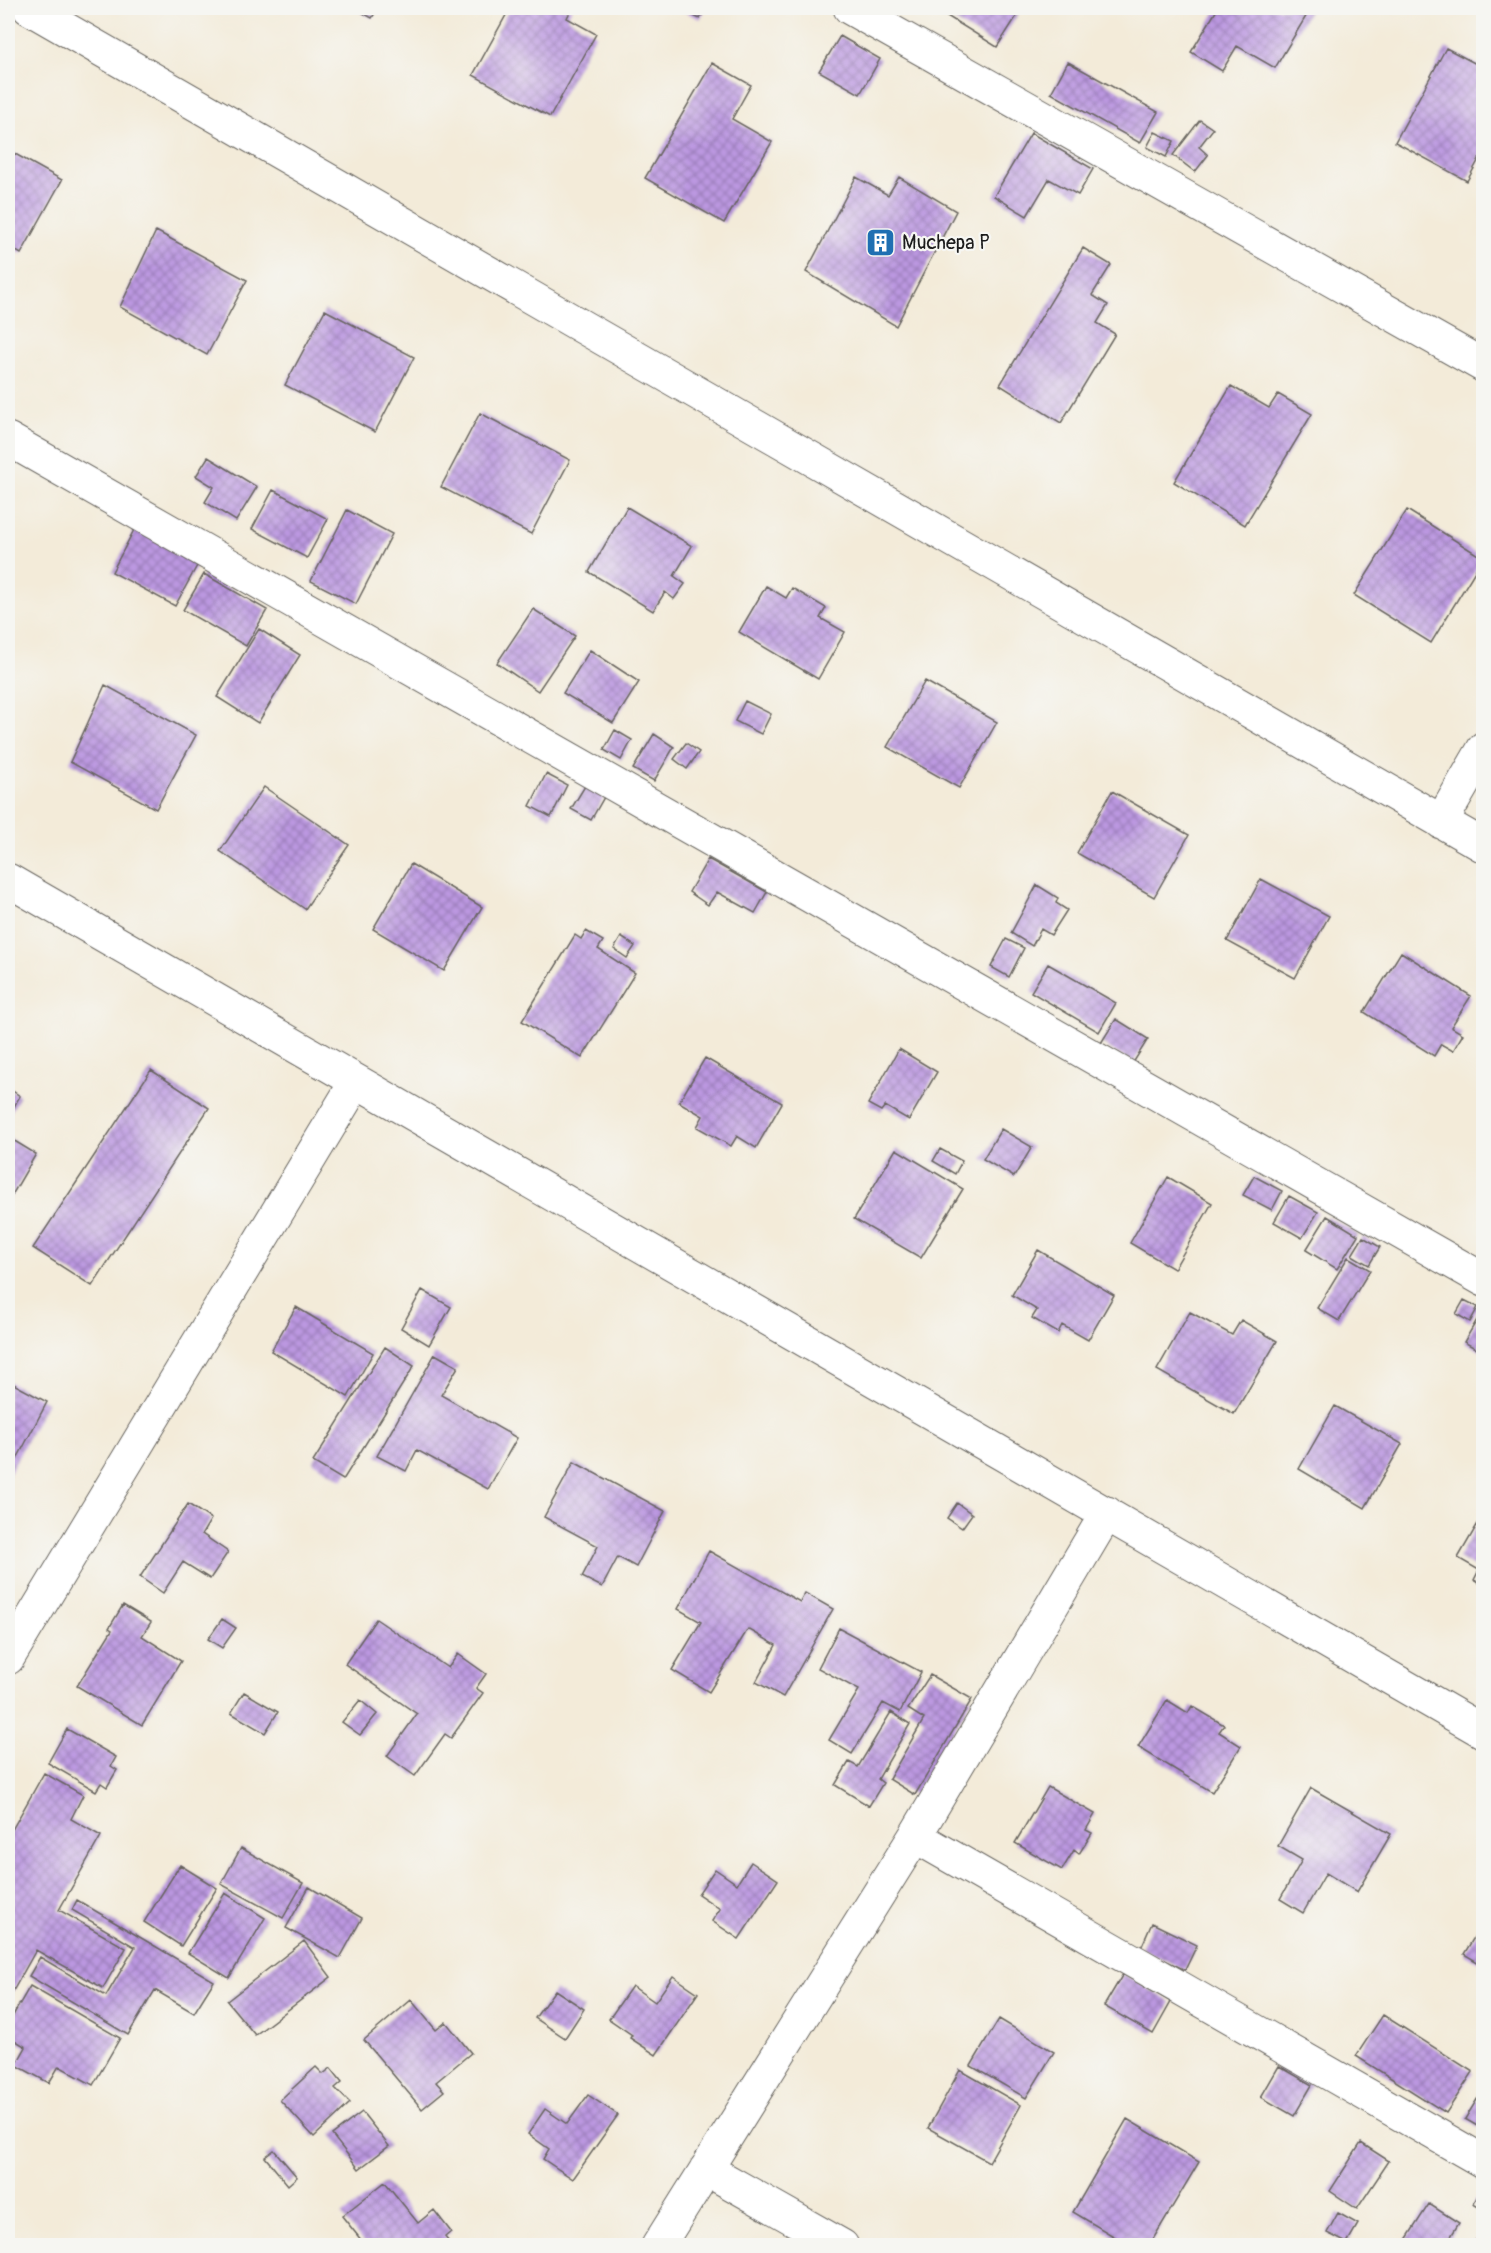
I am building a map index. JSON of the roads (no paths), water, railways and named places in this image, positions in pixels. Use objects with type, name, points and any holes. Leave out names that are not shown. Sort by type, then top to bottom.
[{"type":"street","points":[[29,8],[1484,846]]},
{"type":"street","points":[[850,8],[1484,366]]},
{"type":"street","points":[[8,439],[1484,1280]]},
{"type":"street","points":[[1441,822],[1484,748]]},
{"type":"street","points":[[8,880],[1484,1732]]},
{"type":"street","points":[[8,1658],[356,1082]]},
{"type":"street","points":[[658,2246],[915,1836],[1107,1513]]},
{"type":"street","points":[[915,1836],[1484,2162]]},
{"type":"street","points":[[706,2169],[842,2246]]},
{"type":"place","name":"Muchepa P","points":[[881,242]]}]
